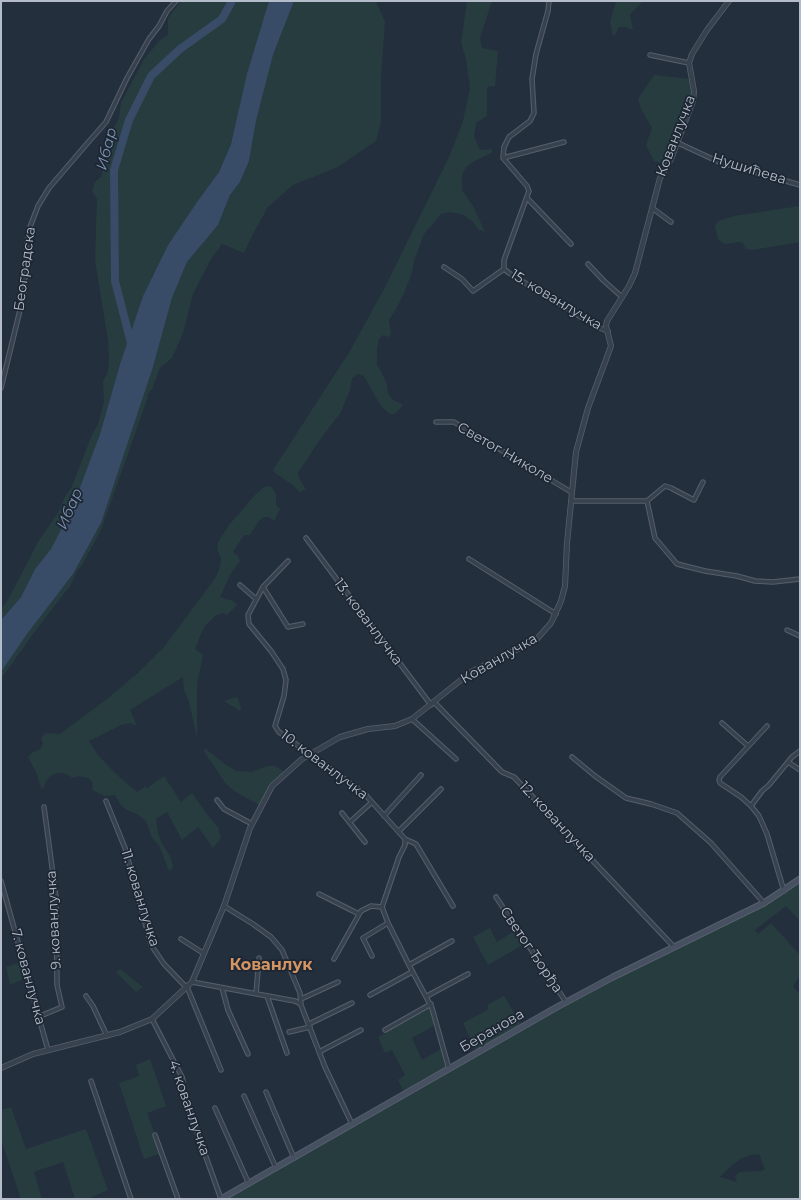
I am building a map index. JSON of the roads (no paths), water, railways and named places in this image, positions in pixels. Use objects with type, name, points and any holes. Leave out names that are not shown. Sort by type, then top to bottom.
[{"type":"main road","name":"Беранова","points":[[221,1199],[566,1002],[613,977],[764,903],[800,879]]},
{"type":"street","name":"Београдска","points":[[1,388],[24,291],[26,256],[30,227],[38,206],[49,188],[106,122],[127,78],[149,39],[176,1]]},
{"type":"street","points":[[549,1],[548,12],[536,54],[532,79],[534,114],[530,121],[510,136],[504,146],[503,158],[527,186],[529,191],[527,198],[571,244]]},
{"type":"street","points":[[650,55],[689,63],[692,54],[707,30],[729,1]]},
{"type":"street","name":"Кованлучка","points":[[1,1068],[33,1054],[107,1036],[152,1019],[192,982],[224,906],[252,824],[272,786],[309,754],[340,736],[368,729],[395,726],[412,719],[471,672],[536,640],[551,623],[561,601],[565,586],[570,501],[576,452],[588,408],[611,346],[606,326],[607,321],[631,283],[635,273],[660,178],[670,159],[693,101],[694,91],[689,63]]},
{"type":"street","points":[[503,158],[564,142]]},
{"type":"street","name":"Нушићева","points":[[676,142],[719,162],[800,185]]},
{"type":"street","name":"15. кованлучка","points":[[504,269],[504,260],[527,198]]},
{"type":"street","points":[[652,208],[671,222]]},
{"type":"street","points":[[588,264],[622,297]]},
{"type":"street","name":"15. кованлучка","points":[[444,267],[462,279],[473,291],[504,269]]},
{"type":"street","name":"15. кованлучка","points":[[504,269],[597,327],[608,331]]},
{"type":"street","name":"Светог Николе","points":[[436,422],[454,422],[571,492]]},
{"type":"street","points":[[570,501],[647,500],[665,486],[694,500],[703,482]]},
{"type":"street","points":[[647,500],[655,538],[677,564],[755,581],[773,582],[800,579]]},
{"type":"street","name":"13. кованлучка","points":[[306,538],[433,703]]},
{"type":"street","points":[[469,559],[556,614]]},
{"type":"street","name":"10. кованлучка","points":[[288,561],[263,587],[248,615],[248,624],[283,669],[286,680],[284,696],[275,726],[276,729],[358,788],[405,839],[416,844],[453,906]]},
{"type":"street","points":[[240,585],[256,599]]},
{"type":"street","points":[[263,587],[288,627],[303,624]]},
{"type":"street","points":[[787,630],[800,636]]},
{"type":"street","name":"12. кованлучка","points":[[433,703],[502,772],[514,777],[674,947]]},
{"type":"street","points":[[412,719],[456,759]]},
{"type":"street","points":[[722,723],[748,746]]},
{"type":"street","points":[[767,726],[720,776],[719,780],[720,783],[741,797],[751,806],[762,821],[782,892]]},
{"type":"street","points":[[751,806],[756,797],[800,751]]},
{"type":"street","points":[[572,758],[626,798],[677,813],[711,843],[764,903]]},
{"type":"street","points":[[788,762],[800,770]]},
{"type":"street","points":[[384,816],[421,775]]},
{"type":"street","points":[[399,831],[441,789]]},
{"type":"street","points":[[217,800],[224,809],[252,824]]},
{"type":"street","name":"11. кованлучка","points":[[106,801],[125,848],[141,910],[152,945],[164,964],[186,987]]},
{"type":"street","name":"10. кованлучка","points":[[350,822],[372,802]]},
{"type":"street","name":"9. кованлучка","points":[[38,1017],[62,1007],[57,985],[56,897],[44,807]]},
{"type":"street","name":"10. кованлучка","points":[[342,813],[365,842]]},
{"type":"street","points":[[405,839],[405,845],[399,857],[382,907],[388,923],[412,972],[431,1004],[449,1069]]},
{"type":"street","name":"7. кованлучка","points":[[1,881],[48,1050]]},
{"type":"street","points":[[319,894],[359,914]]},
{"type":"street","name":"Светог Ђорђа","points":[[496,897],[566,1002]]},
{"type":"street","points":[[224,906],[271,937],[282,950],[302,999],[301,1006]]},
{"type":"street","points":[[334,959],[359,914],[371,906],[382,907]]},
{"type":"street","points":[[372,956],[363,938],[388,923]]},
{"type":"street","points":[[181,939],[203,954]]},
{"type":"street","points":[[409,965],[452,941]]},
{"type":"street","points":[[256,994],[259,958]]},
{"type":"street","points":[[370,995],[412,972]]},
{"type":"street","points":[[427,996],[468,974]]},
{"type":"street","points":[[192,982],[295,1001],[301,1006],[319,1052],[352,1124]]},
{"type":"street","points":[[302,999],[338,982]]},
{"type":"street","points":[[186,987],[221,1070]]},
{"type":"street","points":[[222,988],[228,1010],[248,1054]]},
{"type":"street","points":[[86,996],[93,1006],[107,1036]]},
{"type":"street","points":[[267,996],[287,1054]]},
{"type":"street","points":[[289,1032],[309,1026],[352,1003]]},
{"type":"street","points":[[385,1030],[431,1004]]},
{"type":"street","name":"4. кованлучка","points":[[152,1019],[182,1077],[183,1081],[181,1087],[221,1199]]},
{"type":"street","points":[[319,1052],[362,1030]]},
{"type":"street","points":[[90,1081],[131,1199]]},
{"type":"street","points":[[266,1092],[294,1158]]},
{"type":"street","points":[[244,1096],[276,1168]]},
{"type":"street","points":[[216,1108],[249,1184]]},
{"type":"street","points":[[155,1135],[178,1199]]},
{"type":"water","points":[[269,1],[294,1],[273,55],[256,121],[249,161],[240,182],[230,195],[218,225],[187,262],[172,298],[153,367],[101,523],[73,574],[27,634],[1,672],[1,620],[21,597],[35,569],[51,549],[73,506],[100,434],[120,364],[143,296],[168,245],[219,172],[231,144],[247,74]]},
{"type":"waterway","name":"Ибар","points":[[132,347],[115,281],[114,170],[129,120],[151,76],[180,49],[222,19],[232,1]]},
{"type":"district","name":"Кованлук","points":[[271,965]]}]
